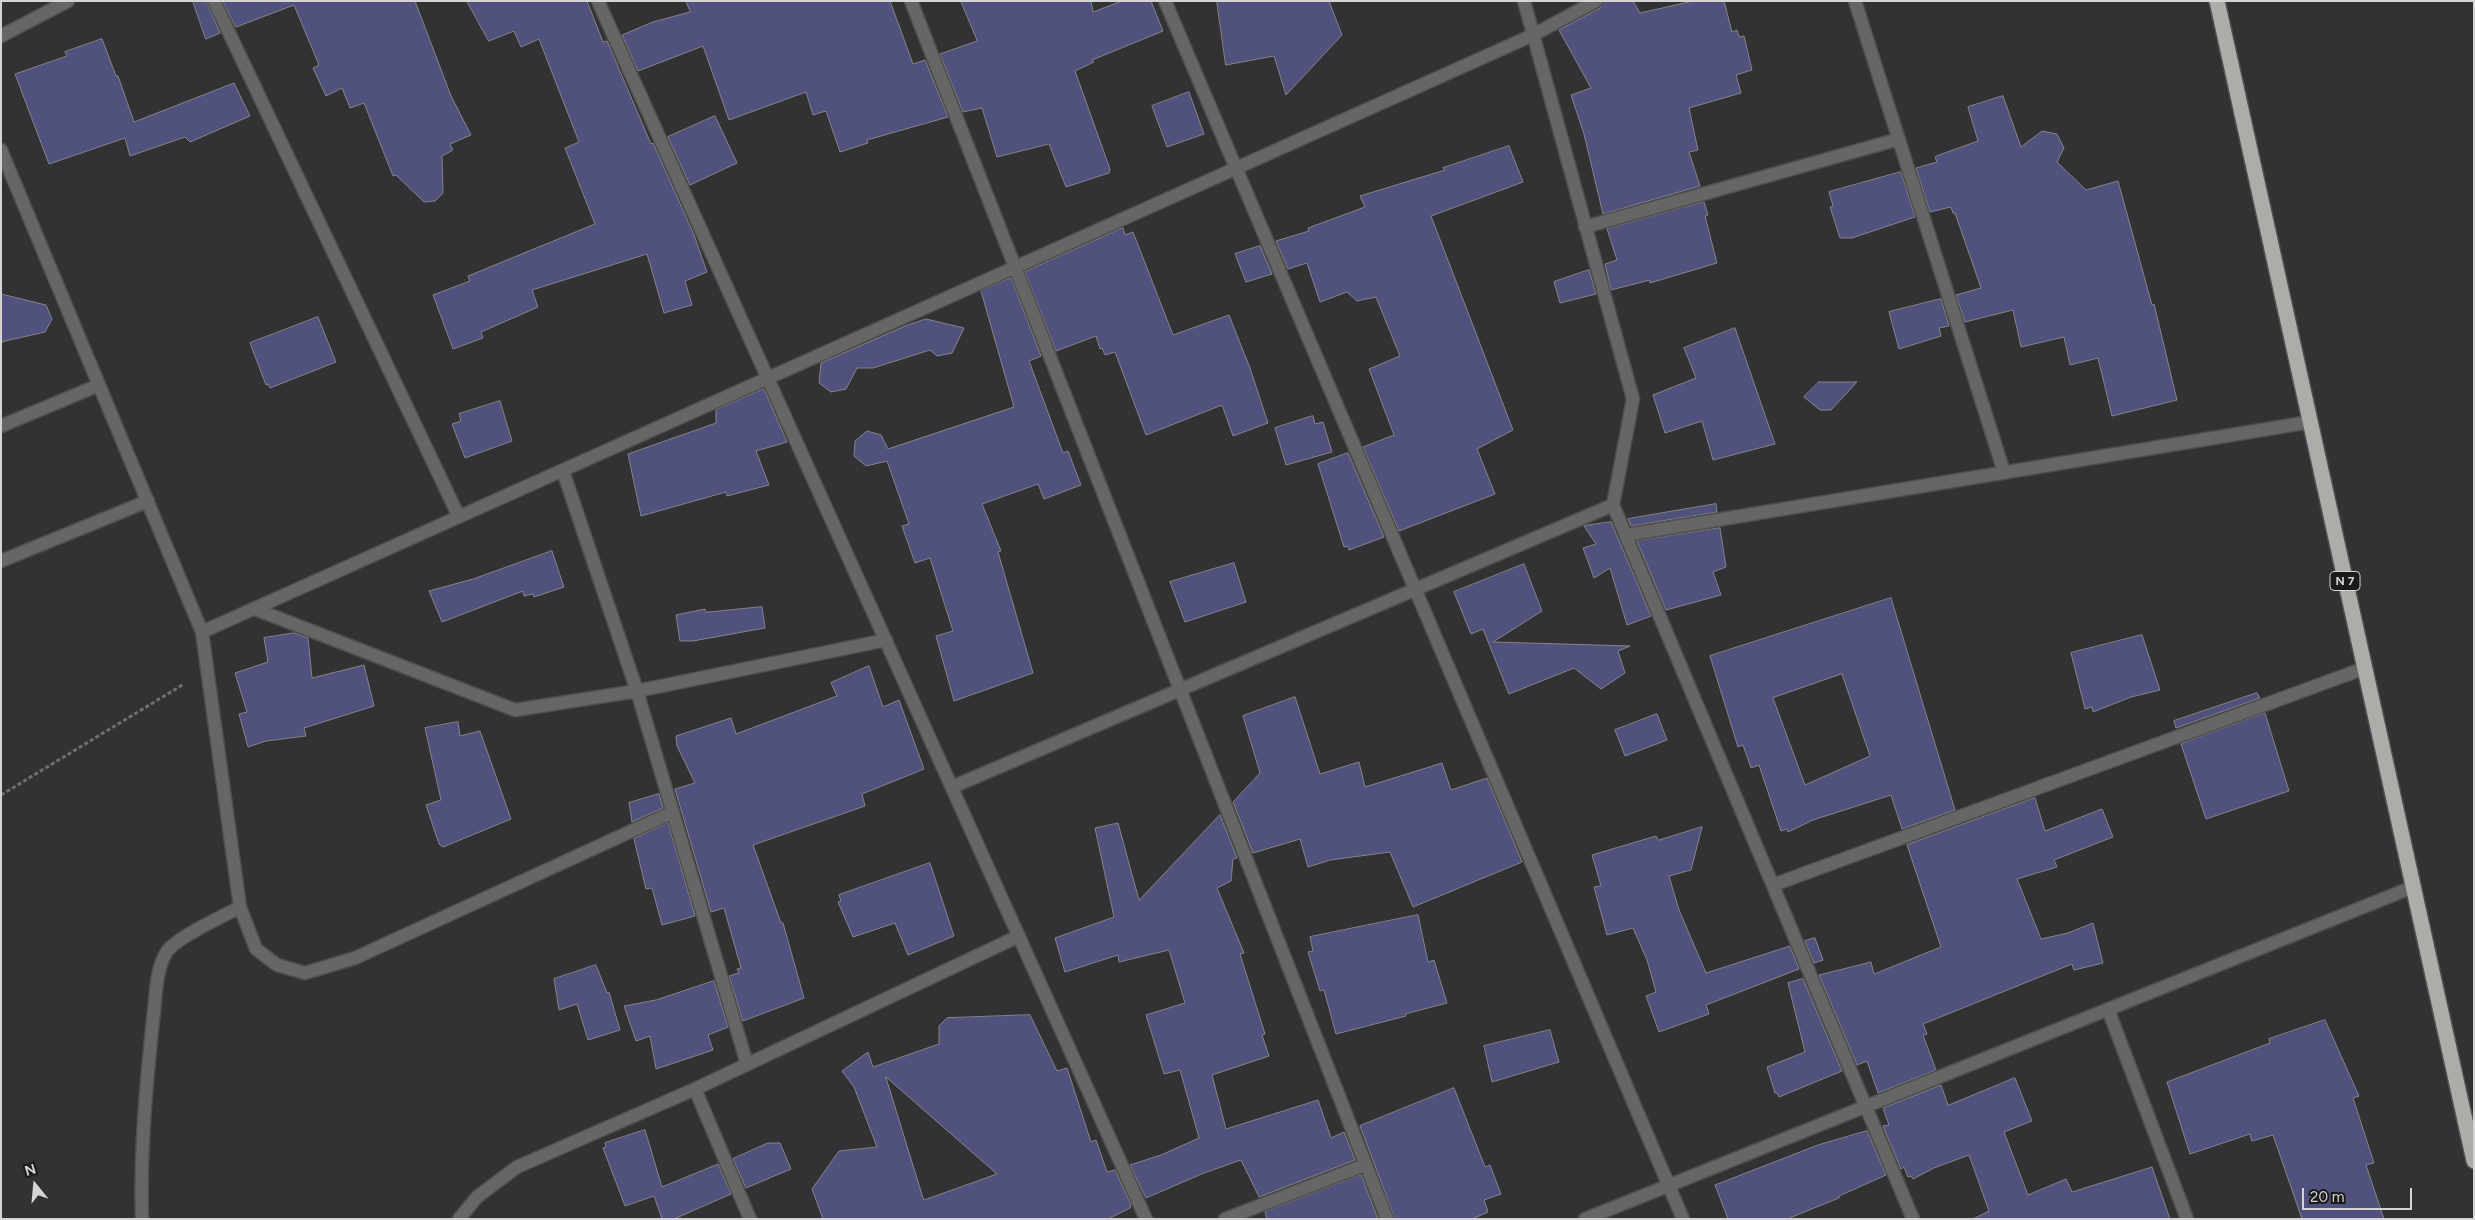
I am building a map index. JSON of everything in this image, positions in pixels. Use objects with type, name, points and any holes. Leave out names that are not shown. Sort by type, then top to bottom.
[{"type":"highway","name":"N 7","points":[[2217,1],[2474,1161]]},
{"type":"street","points":[[1,36],[68,1]]},
{"type":"street","points":[[214,1],[459,517]]},
{"type":"street","points":[[598,1],[1146,1219]]},
{"type":"street","points":[[911,1],[1387,1219]]},
{"type":"street","points":[[1165,1],[1682,1219]]},
{"type":"street","points":[[1524,1],[1633,399],[1613,505],[1914,1219]]},
{"type":"street","points":[[202,632],[1533,35],[1596,1]]},
{"type":"street","points":[[1855,1],[2004,472]]},
{"type":"street","points":[[1586,227],[1899,139]]},
{"type":"street","points":[[1,150],[202,632],[240,907],[256,949],[277,965],[305,973],[355,958],[673,812]]},
{"type":"street","points":[[1,426],[99,385]]},
{"type":"street","points":[[1626,535],[2310,422]]},
{"type":"street","points":[[564,471],[637,691],[747,1064]]},
{"type":"street","points":[[1,561],[148,501]]},
{"type":"street","points":[[952,787],[1613,505]]},
{"type":"street","points":[[255,609],[515,710],[637,691],[886,640]]},
{"type":"street","points":[[1773,885],[2365,668]]},
{"type":"street","points":[[1585,1219],[2413,887]]},
{"type":"street","points":[[142,1219],[141,1173],[145,1093],[158,977],[166,952],[180,940],[240,907]]},
{"type":"street","points":[[459,1219],[477,1198],[516,1167],[696,1089],[1019,936]]},
{"type":"street","points":[[2108,1009],[2187,1219]]},
{"type":"street","points":[[696,1089],[750,1219]]},
{"type":"street","points":[[1225,1219],[1366,1164]]},
{"type":"path","points":[[1,796],[208,670]]},
{"type":"building","points":[[193,1],[206,1],[220,33],[206,39]]},
{"type":"building","points":[[223,1],[415,1],[451,96],[471,135],[450,144],[453,150],[442,156],[443,193],[435,201],[424,202],[396,175],[393,176],[364,103],[350,108],[342,88],[326,96],[313,68],[319,65],[294,5],[236,27]]},
{"type":"building","points":[[467,1],[587,1],[603,42],[607,41],[651,144],[653,143],[694,235],[707,272],[685,281],[692,305],[664,313],[647,254],[532,290],[538,307],[481,332],[483,338],[453,349],[433,295],[470,281],[468,276],[595,224],[565,148],[579,142],[539,39],[521,47],[514,31],[489,41]]},
{"type":"building","points":[[686,1],[890,1],[913,64],[925,60],[948,117],[867,140],[868,143],[840,152],[826,111],[813,115],[806,92],[729,120],[703,46],[638,71],[622,35],[653,22],[690,12]]},
{"type":"building","points":[[961,1],[1091,1],[1093,12],[1122,1],[1151,1],[1163,31],[1092,60],[1094,62],[1075,71],[1110,169],[1109,173],[1066,187],[1049,144],[997,157],[982,108],[963,112],[940,54],[977,41]]},
{"type":"building","points":[[1217,1],[1329,1],[1342,35],[1286,95],[1274,56],[1226,65]]},
{"type":"building","points":[[1604,1],[1633,1],[1640,13],[1693,1],[1724,1],[1732,32],[1737,30],[1739,37],[1744,36],[1752,70],[1736,75],[1741,93],[1689,108],[1698,150],[1689,152],[1700,186],[1603,214],[1584,134],[1571,95],[1591,88],[1559,30],[1600,8]]},
{"type":"building","points":[[102,39],[116,76],[118,76],[134,122],[234,83],[250,116],[190,142],[185,137],[130,156],[125,138],[49,164],[15,74],[67,56],[65,52]]},
{"type":"building","points":[[1189,92],[1204,134],[1167,147],[1152,106]]},
{"type":"building","points":[[2003,96],[2021,147],[2042,131],[2057,134],[2064,148],[2057,162],[2086,190],[2118,181],[2152,305],[2154,304],[2177,400],[2112,416],[2098,358],[2070,365],[2064,337],[2021,347],[2013,310],[1965,322],[1956,295],[1981,288],[1955,213],[1953,213],[1951,207],[1930,212],[1916,168],[1937,162],[1935,157],[1978,141],[1968,107]]},
{"type":"building","points":[[715,116],[737,163],[690,185],[668,137]]},
{"type":"building","points":[[1509,146],[1523,182],[1431,216],[1513,430],[1477,449],[1495,494],[1399,531],[1363,447],[1394,435],[1369,369],[1400,356],[1376,297],[1357,301],[1347,292],[1320,302],[1307,263],[1288,269],[1276,241],[1309,231],[1308,228],[1365,207],[1360,196],[1445,170],[1443,168]]},
{"type":"building","points":[[1901,172],[1915,217],[1852,238],[1840,238],[1830,207],[1833,206],[1829,192]]},
{"type":"building","points":[[1704,202],[1708,215],[1705,216],[1717,263],[1650,283],[1650,280],[1611,290],[1605,264],[1617,260],[1607,229]]},
{"type":"building","points":[[1123,228],[1125,235],[1133,232],[1173,335],[1229,315],[1250,368],[1268,423],[1233,436],[1222,405],[1146,435],[1115,352],[1105,355],[1102,348],[1100,349],[1096,336],[1056,351],[1025,272]]},
{"type":"building","points":[[1260,246],[1272,274],[1246,282],[1235,254]]},
{"type":"building","points":[[1589,270],[1596,294],[1560,303],[1554,282]]},
{"type":"building","points":[[1011,278],[1041,356],[1029,361],[1063,453],[1068,451],[1081,485],[1044,499],[1038,484],[982,504],[1001,551],[998,552],[1033,673],[954,701],[936,636],[953,631],[930,558],[915,563],[902,526],[909,524],[887,461],[866,466],[854,456],[855,441],[867,431],[881,435],[888,449],[1014,407],[981,291]]},
{"type":"building","points":[[1,294],[46,305],[52,319],[45,332],[1,342]]},
{"type":"building","points":[[1941,299],[1949,326],[1939,328],[1941,336],[1899,349],[1889,312]]},
{"type":"building","points":[[318,317],[336,362],[270,388],[268,384],[266,385],[250,343]]},
{"type":"building","points":[[926,319],[964,328],[952,353],[937,356],[930,350],[873,368],[857,368],[846,389],[831,392],[819,383],[821,363],[905,326]]},
{"type":"building","points":[[1735,328],[1775,444],[1713,460],[1702,421],[1665,433],[1653,395],[1696,378],[1684,348]]},
{"type":"building","points":[[1819,382],[1857,382],[1831,410],[1820,410],[1804,397]]},
{"type":"building","points":[[764,389],[787,442],[756,451],[769,485],[727,496],[726,492],[641,516],[628,454],[716,423],[716,410]]},
{"type":"building","points":[[500,401],[512,441],[465,458],[452,424],[461,421],[459,414]]},
{"type":"building","points":[[1313,416],[1315,424],[1323,422],[1332,452],[1286,465],[1275,428]]},
{"type":"building","points":[[1348,453],[1384,537],[1349,550],[1348,546],[1344,547],[1318,464]]},
{"type":"building","points":[[1716,504],[1717,512],[1631,526],[1628,519]]},
{"type":"building","points":[[1611,522],[1651,616],[1627,625],[1610,568],[1594,578],[1583,548],[1596,544],[1584,526]]},
{"type":"building","points":[[1720,528],[1726,567],[1713,572],[1721,595],[1666,610],[1637,541]]},
{"type":"building","points":[[552,551],[564,587],[534,597],[533,594],[524,596],[523,591],[442,622],[429,591],[473,579]]},
{"type":"building","points":[[1234,563],[1246,602],[1185,622],[1170,582]]},
{"type":"building","points":[[1524,564],[1542,611],[1493,642],[1630,646],[1618,651],[1625,673],[1601,689],[1574,668],[1509,694],[1483,629],[1471,634],[1454,592]]},
{"type":"building","points":[[1891,598],[1955,810],[1902,829],[1891,795],[1813,820],[1788,832],[1787,829],[1781,831],[1759,765],[1751,768],[1743,745],[1738,747],[1710,656]],"holes":[[[1842,674],[1870,756],[1805,785],[1773,698]]]},
{"type":"building","points":[[762,607],[765,628],[693,641],[680,641],[676,615],[705,609],[706,612]]},
{"type":"building","points":[[294,633],[308,638],[312,678],[364,665],[374,706],[304,728],[306,736],[266,741],[248,747],[239,714],[247,712],[235,673],[268,662],[264,638]]},
{"type":"building","points":[[2142,635],[2160,690],[2131,697],[2093,712],[2092,707],[2085,709],[2071,653]]},
{"type":"building","points":[[869,666],[883,707],[899,700],[924,769],[862,794],[865,806],[753,845],[781,923],[783,923],[804,998],[743,1021],[729,976],[739,973],[737,969],[741,968],[724,908],[711,912],[675,789],[695,783],[677,746],[676,736],[731,718],[736,734],[837,696],[831,683]]},
{"type":"building","points":[[2257,693],[2260,698],[2176,728],[2174,721]]},
{"type":"building","points":[[1295,697],[1320,774],[1359,762],[1365,787],[1442,763],[1451,790],[1487,778],[1522,862],[1413,907],[1390,852],[1330,860],[1308,867],[1300,839],[1253,853],[1233,802],[1260,773],[1243,716]]},
{"type":"building","points":[[2265,713],[2289,791],[2206,819],[2181,744]]},
{"type":"building","points":[[1657,714],[1667,740],[1625,756],[1615,730]]},
{"type":"building","points":[[458,722],[460,736],[480,731],[511,819],[443,847],[439,844],[426,805],[441,800],[425,728]]},
{"type":"building","points":[[659,794],[663,808],[632,822],[629,803]]},
{"type":"building","points":[[2035,798],[2045,831],[2102,809],[2113,837],[2054,860],[2057,867],[2017,879],[2041,939],[2068,933],[2093,923],[2103,963],[2074,970],[2072,964],[1923,1024],[1927,1034],[1923,1035],[1936,1070],[1878,1093],[1867,1061],[1857,1065],[1819,975],[1871,962],[1874,974],[1941,947],[1907,845]]},
{"type":"building","points":[[1220,815],[1237,858],[1233,859],[1231,881],[1217,888],[1244,953],[1240,954],[1265,1034],[1262,1035],[1269,1056],[1212,1075],[1226,1129],[1318,1100],[1331,1138],[1344,1132],[1355,1160],[1259,1197],[1241,1160],[1204,1173],[1146,1198],[1130,1165],[1161,1155],[1199,1138],[1180,1070],[1164,1074],[1146,1015],[1185,1003],[1169,950],[1119,962],[1118,955],[1065,972],[1055,938],[1114,917],[1095,828],[1118,823],[1139,900]]},
{"type":"building","points":[[668,823],[695,916],[662,925],[652,888],[646,889],[634,839]]},
{"type":"building","points":[[1702,827],[1691,870],[1669,876],[1679,910],[1706,973],[1790,946],[1799,969],[1706,1005],[1709,1014],[1659,1032],[1646,996],[1656,992],[1647,960],[1633,928],[1607,935],[1594,887],[1601,886],[1592,855],[1656,836],[1658,840]]},
{"type":"building","points":[[930,863],[954,936],[908,955],[895,923],[853,937],[838,902],[841,901],[839,895]]},
{"type":"building","points":[[1418,915],[1428,962],[1434,960],[1447,1003],[1336,1034],[1324,990],[1320,991],[1308,952],[1313,951],[1310,937]]},
{"type":"building","points":[[1815,938],[1823,960],[1814,963],[1805,941]]},
{"type":"building","points":[[596,965],[607,993],[609,992],[620,1030],[588,1040],[577,1004],[559,1010],[554,979]]},
{"type":"building","points":[[1803,979],[1842,1071],[1779,1097],[1775,1093],[1767,1067],[1805,1052],[1788,983]]},
{"type":"building","points":[[714,981],[728,1027],[708,1035],[713,1050],[656,1069],[650,1036],[636,1041],[624,1006],[656,1000]]},
{"type":"building","points":[[1030,1015],[1057,1071],[1067,1068],[1091,1142],[1096,1140],[1107,1172],[1115,1170],[1131,1205],[1130,1208],[1108,1219],[823,1219],[812,1189],[839,1151],[877,1147],[854,1087],[842,1071],[868,1052],[873,1067],[939,1044],[939,1026],[947,1018]],"holes":[[[886,1077],[997,1174],[924,1200]]]},
{"type":"building","points":[[2325,1020],[2359,1096],[2353,1098],[2374,1163],[2366,1165],[2384,1219],[2302,1219],[2273,1135],[2252,1141],[2250,1134],[2190,1154],[2167,1082],[2270,1043],[2269,1039]]},
{"type":"building","points":[[1550,1030],[1559,1062],[1492,1082],[1484,1046]]},
{"type":"building","points":[[2015,1078],[2032,1121],[2004,1132],[2028,1195],[2066,1179],[2072,1192],[2152,1167],[2170,1219],[1973,1219],[1989,1211],[1969,1155],[1934,1168],[1913,1179],[1911,1176],[1908,1177],[1904,1167],[1901,1169],[1883,1126],[1889,1125],[1883,1108],[1941,1085],[1948,1105]]},
{"type":"building","points":[[1454,1088],[1485,1167],[1490,1165],[1501,1194],[1484,1200],[1488,1212],[1472,1219],[1395,1219],[1360,1126]]},
{"type":"building","points":[[645,1130],[662,1187],[718,1164],[731,1194],[674,1219],[662,1219],[654,1196],[625,1206],[603,1148],[606,1147],[605,1143]]},
{"type":"building","points":[[1867,1131],[1886,1175],[1839,1196],[1839,1198],[1787,1219],[1728,1219],[1715,1185],[1818,1145]]},
{"type":"building","points":[[768,1143],[780,1143],[791,1169],[746,1188],[733,1159]]},
{"type":"building","points":[[1361,1175],[1378,1219],[1267,1219],[1265,1212]]}]
